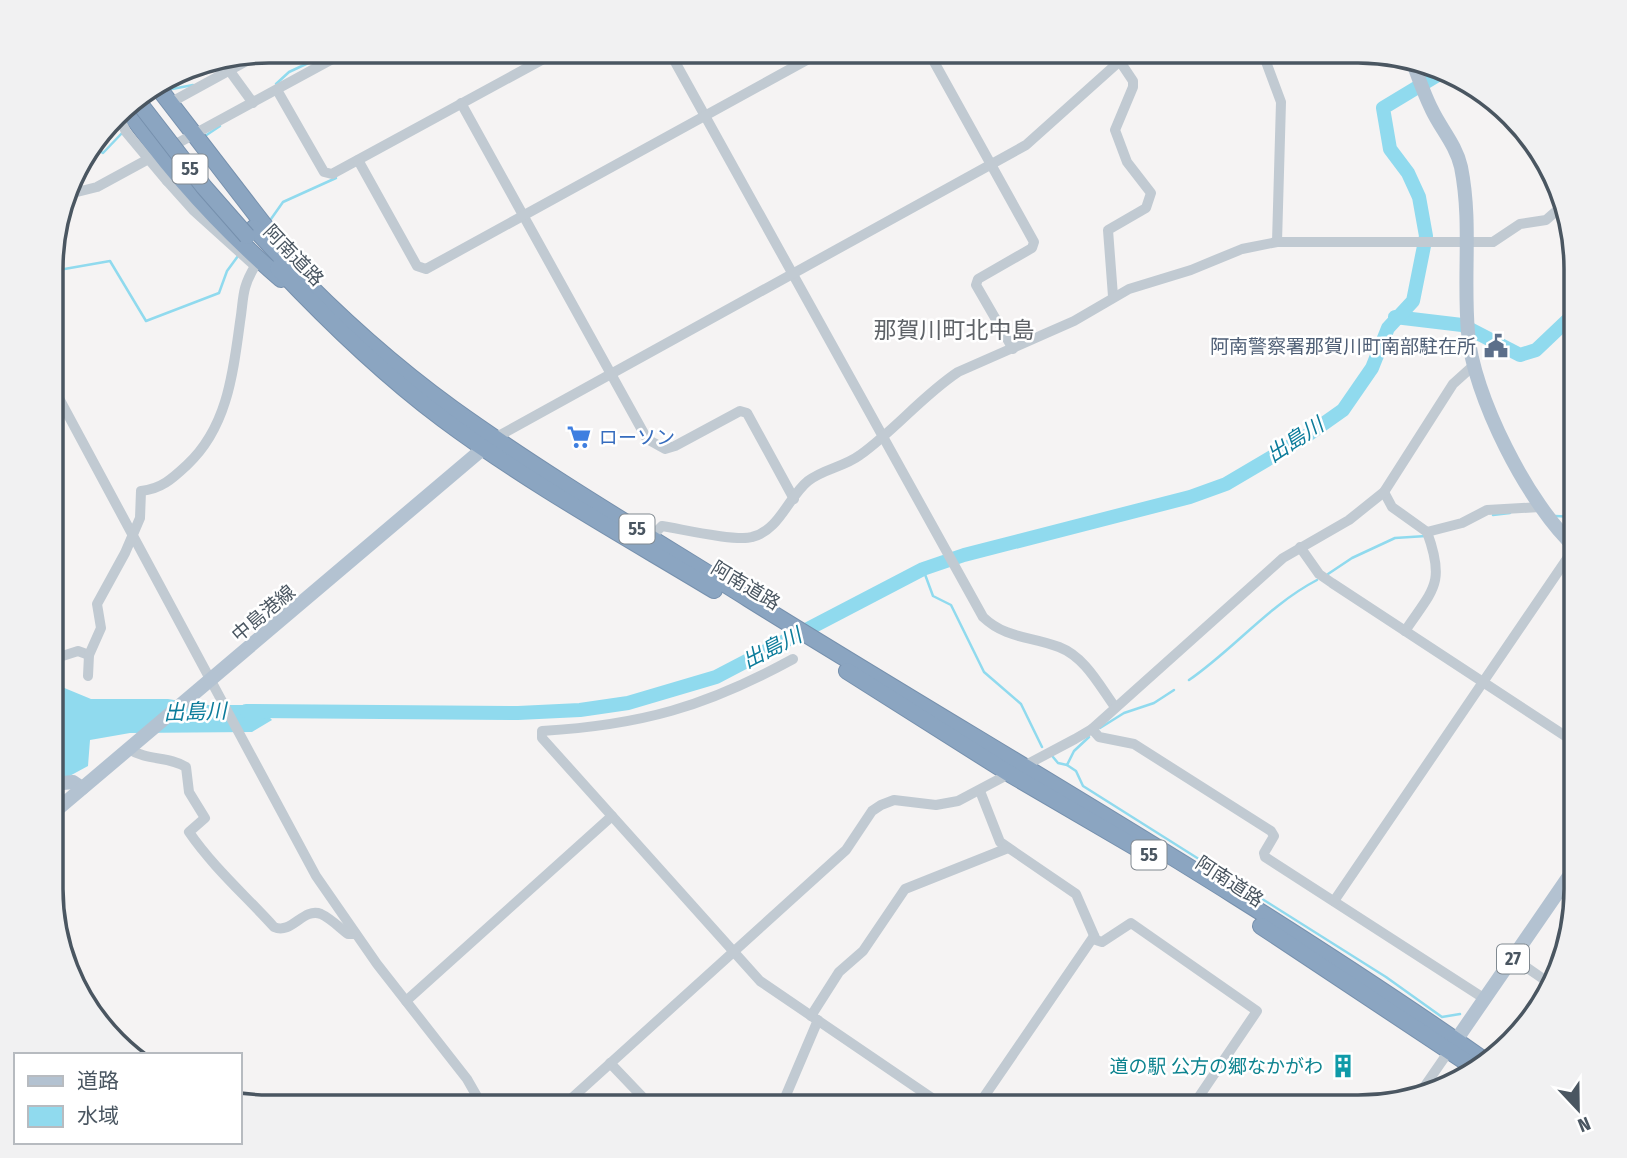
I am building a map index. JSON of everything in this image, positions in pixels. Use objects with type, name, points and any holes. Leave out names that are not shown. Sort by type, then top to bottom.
[{"type":"highway","name":"55","points":[[163,93],[322,305]]},
{"type":"highway","name":"阿南道路","points":[[151,101],[250,232]]},
{"type":"highway","name":"阿南道路","points":[[142,107],[204,187],[322,305],[440,417],[490,443],[650,538],[775,621]]},
{"type":"highway","name":"55","points":[[131,116],[153,157],[171,177],[247,249],[322,305]]},
{"type":"highway","name":"阿南道路","points":[[490,443],[822,650],[1010,774],[1172,869],[1452,1046],[1476,1057]]},
{"type":"highway","name":"阿南道路","points":[[822,650],[1026,766],[1346,966],[1452,1046],[1469,1062]]},
{"type":"main road","points":[[1416,72],[1461,164],[1468,242],[1467,326],[1473,366],[1513,463],[1540,507],[1564,534]]},
{"type":"main road","name":"中島港線","points":[[63,804],[490,443]]},
{"type":"main road","points":[[63,783],[73,782],[82,788]]},
{"type":"main road","name":"27","points":[[1452,1046],[1564,884]]},
{"type":"street","points":[[78,192],[97,187],[251,100],[277,90],[325,63]]},
{"type":"street","points":[[277,90],[324,172],[332,174],[360,163],[537,63]]},
{"type":"street","points":[[676,63],[983,617],[995,628],[1011,636],[1059,647],[1072,654],[1082,662],[1115,707]]},
{"type":"street","points":[[360,163],[417,267],[426,270],[800,63]]},
{"type":"street","points":[[935,63],[1034,242],[1032,248],[978,279],[976,285],[1013,349]]},
{"type":"street","points":[[490,443],[1035,139],[1110,63]]},
{"type":"street","points":[[1113,296],[1108,230],[1146,208],[1151,193],[1127,162],[1115,130],[1133,87],[1121,63]]},
{"type":"street","points":[[1266,63],[1281,102],[1277,242]]},
{"type":"street","points":[[227,68],[251,100]]},
{"type":"street","points":[[177,99],[220,69]]},
{"type":"street","points":[[463,106],[647,439],[665,449],[740,411],[747,413],[794,499]]},
{"type":"street","points":[[123,124],[153,157]]},
{"type":"street","points":[[88,676],[89,655],[101,628],[97,604],[139,518],[141,491],[157,489],[196,457],[222,415],[241,318],[242,292],[255,266],[193,210],[171,177]]},
{"type":"street","points":[[650,538],[662,526],[749,539],[758,536],[780,516],[805,483],[817,475],[843,467],[882,438],[950,377],[1074,321],[1113,296],[1170,275],[1191,271],[1242,249],[1277,242],[1484,244],[1500,240],[1520,223],[1546,220],[1556,212]]},
{"type":"street","points":[[575,1095],[846,850],[872,811],[894,800],[936,805],[958,801],[1092,729],[1260,577],[1300,547],[1367,508],[1384,492],[1453,384],[1473,366]]},
{"type":"street","points":[[63,405],[316,876],[355,934],[467,1079],[476,1095]]},
{"type":"street","points":[[1384,492],[1392,507],[1427,532],[1436,584],[1405,631]]},
{"type":"street","points":[[1427,532],[1462,523],[1487,510],[1540,507]]},
{"type":"street","points":[[1300,547],[1319,574],[1564,735]]},
{"type":"street","points":[[1334,901],[1564,563]]},
{"type":"street","points":[[63,656],[78,651],[89,655]]},
{"type":"street","points":[[793,659],[738,689],[663,715],[621,724],[542,731],[542,738],[760,981],[926,1095]]},
{"type":"street","points":[[1092,729],[1099,737],[1134,744],[1271,831],[1274,836],[1264,853],[1265,857],[1485,999]]},
{"type":"street","points":[[129,749],[140,756],[178,762],[186,768],[190,792],[205,818],[188,832],[209,861],[237,886],[274,927],[288,928],[312,913],[320,914],[348,934],[355,934]]},
{"type":"street","points":[[980,791],[1000,842],[1076,894],[1094,936],[1102,942],[1131,923],[1257,1011],[1200,1095]]},
{"type":"street","points":[[406,1001],[612,817]]},
{"type":"street","points":[[785,1095],[814,1018],[839,972],[863,951],[905,889],[1008,848]]},
{"type":"street","points":[[985,1095],[1094,936]]},
{"type":"street","points":[[1513,958],[1543,979]]},
{"type":"street","points":[[1427,1083],[1452,1046]]},
{"type":"street","points":[[610,1063],[641,1095]]},
{"type":"water","points":[[63,687],[91,699],[168,699],[204,705],[258,705],[272,720],[252,732],[130,733],[90,740],[88,766],[64,779]]},
{"type":"waterway","points":[[276,84],[289,72],[308,63]]},
{"type":"waterway","name":"出島川","points":[[246,711],[518,713],[580,710],[628,703],[716,677],[923,569],[964,555],[1190,497],[1226,484],[1302,439],[1343,410],[1372,368],[1388,328],[1413,301],[1426,236],[1419,197],[1408,173],[1390,149],[1383,108],[1433,78]]},
{"type":"waterway","points":[[172,89],[193,85]]},
{"type":"waterway","points":[[205,136],[220,126]]},
{"type":"waterway","points":[[101,151],[103,153],[123,132]]},
{"type":"waterway","points":[[271,219],[283,202],[336,178]]},
{"type":"waterway","points":[[63,269],[110,261],[146,321],[219,293],[227,271],[238,256]]},
{"type":"waterway","name":"出島川","points":[[1395,317],[1462,325],[1520,355],[1536,350],[1564,323]]},
{"type":"waterway","points":[[1493,515],[1510,513]]},
{"type":"waterway","points":[[1555,516],[1564,516]]},
{"type":"waterway","points":[[1328,574],[1352,558],[1395,538],[1426,536]]},
{"type":"waterway","points":[[923,569],[933,596],[951,605],[984,672],[1021,704],[1042,747]]},
{"type":"waterway","points":[[1189,680],[1267,614],[1317,580]]},
{"type":"waterway","points":[[1100,728],[1124,713],[1154,703],[1174,690]]},
{"type":"waterway","points":[[1053,757],[1058,763],[1067,765],[1074,751],[1089,737]]},
{"type":"waterway","points":[[1067,765],[1076,771],[1083,786],[1386,977],[1442,1017],[1460,1014]]},
{"type":"place","name":"阿南警察署那賀川町南部駐在所","points":[[1496,346]]},
{"type":"place","name":"ローソン","points":[[579,437]]},
{"type":"place","name":"道の駅 公方の郷なかがわ","points":[[1343,1066]]},
{"type":"district","name":"那賀川町北中島","points":[[954,330]]}]
